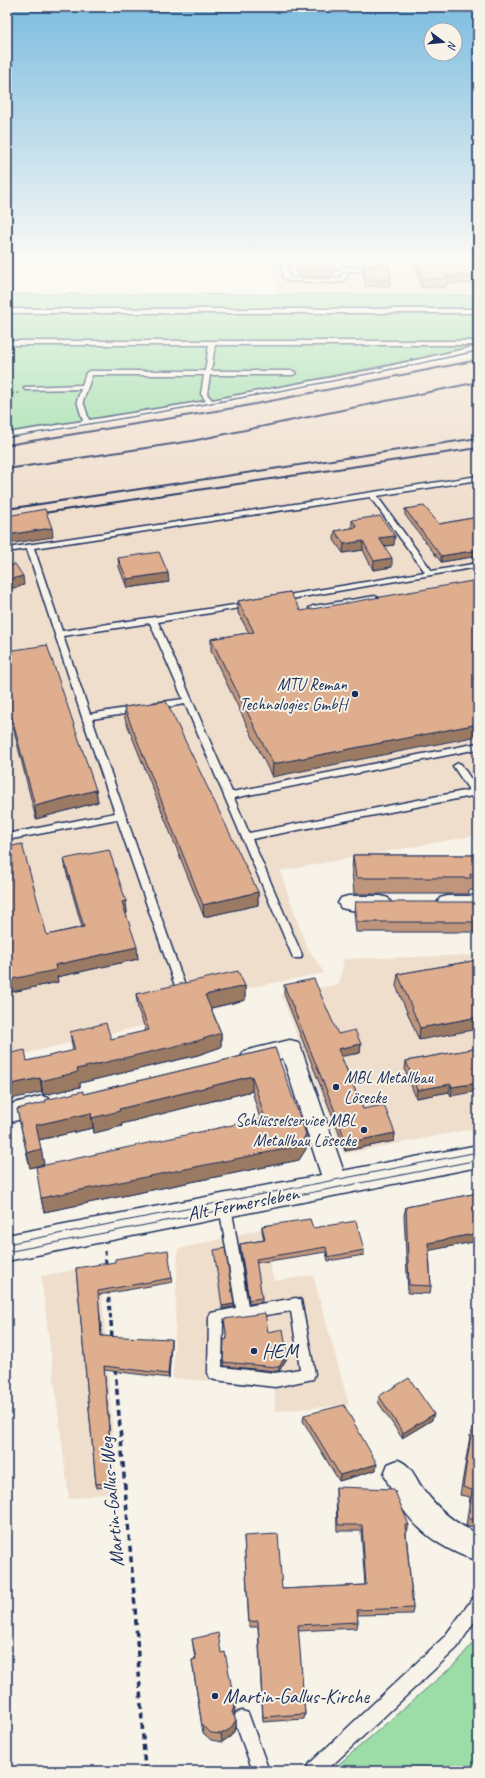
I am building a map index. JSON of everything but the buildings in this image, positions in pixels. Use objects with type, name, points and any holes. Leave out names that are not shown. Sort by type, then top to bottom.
[{"type":"main road","name":"Alt Fermersleben","points":[[7,1248],[478,1156]]},
{"type":"street","points":[[348,903],[402,903]]},
{"type":"street","points":[[432,903],[478,903]]},
{"type":"street","points":[[236,1060],[290,1048],[336,1184]]},
{"type":"street","points":[[7,1114],[60,1101]]},
{"type":"street","points":[[398,1474],[412,1500],[440,1529],[468,1544],[478,1547]]},
{"type":"lane","points":[[7,343],[478,343]]},
{"type":"lane","points":[[210,402],[204,394],[212,343]]},
{"type":"lane","points":[[7,435],[210,402],[376,370],[478,348]]},
{"type":"lane","points":[[87,423],[80,402],[89,373],[292,373]]},
{"type":"lane","points":[[26,388],[84,387]]},
{"type":"lane","points":[[7,550],[478,478]]},
{"type":"lane","points":[[372,494],[430,573]]},
{"type":"lane","points":[[30,547],[86,717],[179,983]]},
{"type":"lane","points":[[58,634],[153,620],[478,565]]},
{"type":"lane","points":[[312,608],[384,597]]},
{"type":"lane","points":[[153,620],[297,955]]},
{"type":"lane","points":[[86,717],[188,701]]},
{"type":"lane","points":[[228,796],[478,746]]},
{"type":"lane","points":[[246,837],[476,794],[458,766]]},
{"type":"lane","points":[[7,837],[121,815]]},
{"type":"lane","points":[[225,1206],[243,1313]]},
{"type":"lane","points":[[296,1304],[308,1374],[275,1380],[215,1373],[216,1317],[243,1313],[296,1304]]},
{"type":"lane","points":[[314,1771],[451,1642],[478,1603]]},
{"type":"lane","points":[[242,1718],[262,1771]]},
{"type":"path","points":[[102,1230],[106,1267]]},
{"type":"path","points":[[107,1282],[113,1346]]},
{"type":"path","name":"Martin-Gallus-Weg","points":[[114,1362],[135,1607],[145,1771]]},
{"type":"shaded area","points":[[478,356],[478,835],[280,871],[306,945],[324,973],[243,989],[247,1001],[7,1058],[7,439],[215,406]]},
{"type":"shaded area","points":[[478,955],[478,1128],[344,1154],[281,995],[339,984],[344,959]]},
{"type":"shaded area","points":[[261,1229],[274,1281],[313,1275],[349,1405],[275,1411],[274,1387],[173,1378],[178,1249]]},
{"type":"shaded area","points":[[100,1265],[117,1492],[69,1499],[41,1276]]},
{"type":"green space","points":[[7,343],[478,343],[476,347],[219,398],[7,433]]},
{"type":"green space","points":[[478,1637],[478,1771],[331,1771],[454,1665]]},
{"type":"tram line","points":[[7,1244],[478,1152]]},
{"type":"tram line","points":[[7,1252],[478,1160]]},
{"type":"railway","points":[[7,445],[240,407],[478,360]]},
{"type":"railway","points":[[7,469],[192,441],[478,382]]},
{"type":"railway","points":[[7,509],[478,438]]},
{"type":"railway","points":[[37,514],[478,448]]},
{"type":"place","name":"MTU Reman Technologies GmbH","points":[[355,694]]},
{"type":"place","name":"MBL Metallbau Lösecke","points":[[336,1087]]},
{"type":"place","name":"Schlüsselservice MBL Metallbau Lösecke","points":[[364,1130]]},
{"type":"place","name":"HEM","points":[[254,1351]]},
{"type":"place","name":"Martin-Gallus-Kirche","points":[[215,1696]]}]
